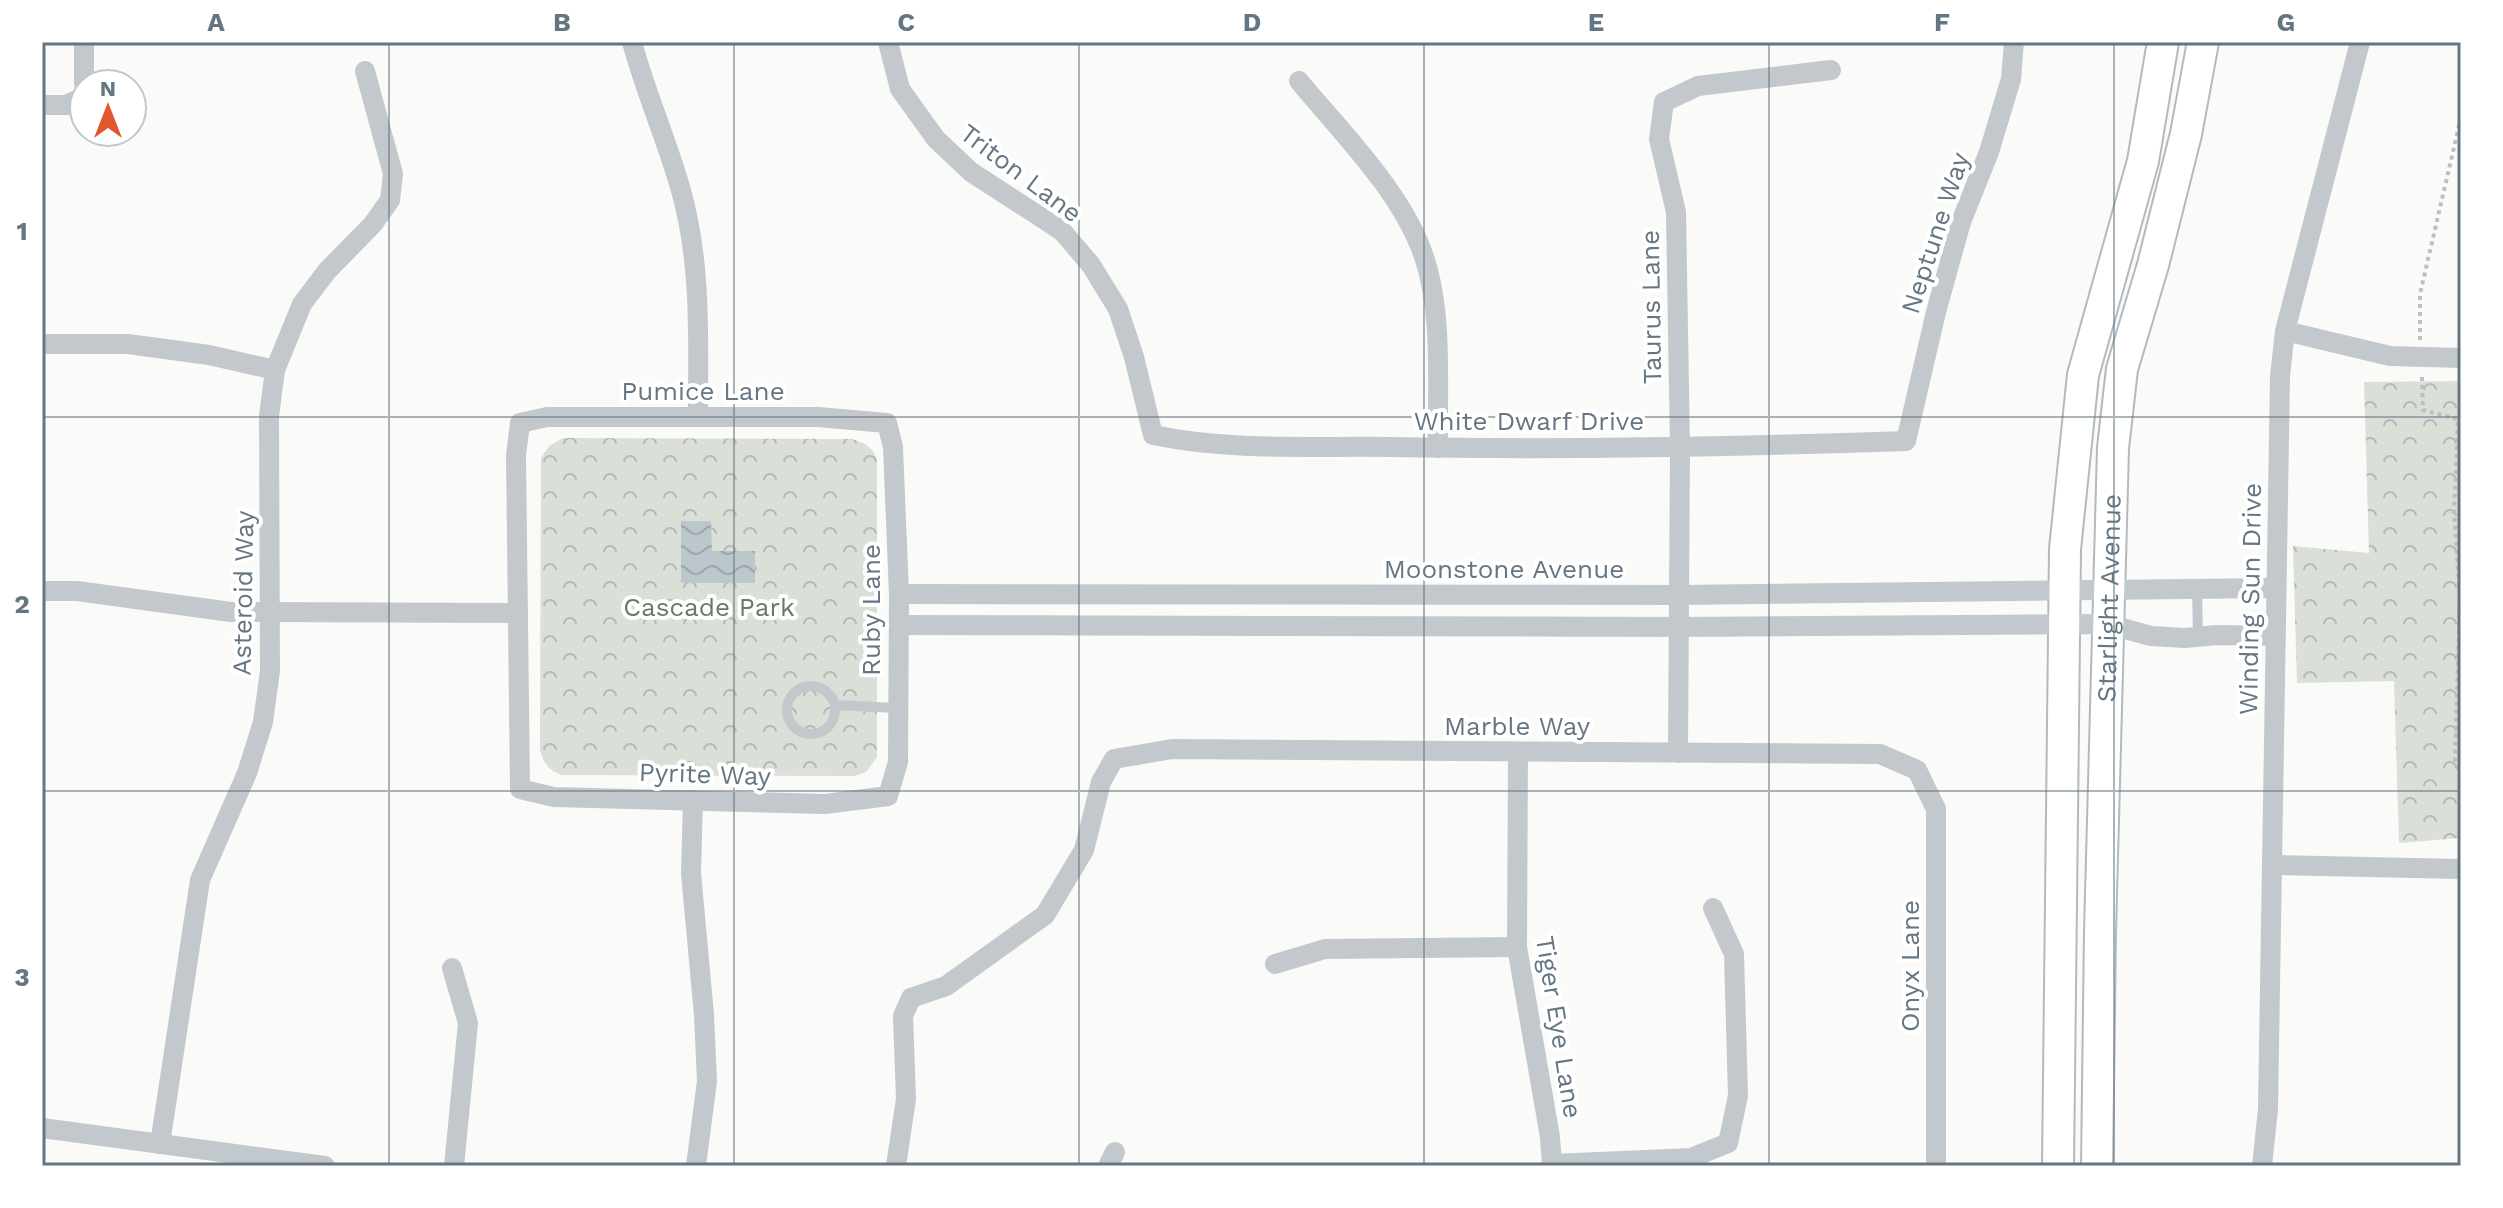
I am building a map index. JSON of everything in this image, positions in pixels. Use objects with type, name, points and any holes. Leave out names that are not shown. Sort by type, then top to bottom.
[{"type":"street","points":[[84,42],[84,68]]},
{"type":"street","points":[[632,42],[642,80],[680,187],[693,246],[698,309],[698,417]]},
{"type":"street","name":"Triton Lane","points":[[888,42],[900,89],[936,139],[971,172],[1062,231],[1091,265],[1118,309],[1134,357],[1153,435]]},
{"type":"street","name":"Neptune Way","points":[[1906,441],[1961,222],[1989,152],[2011,79],[2014,42]]},
{"type":"street","name":"Starlight Avenue","points":[[2058,1166],[2065,549],[2083,375],[2143,161],[2163,42]]},
{"type":"street","name":"Starlight Avenue","points":[[2097,1166],[2113,448],[2122,369],[2153,265],[2186,134],[2203,42]]},
{"type":"street","name":"Winding Sun Drive","points":[[2262,1166],[2268,1109],[2280,376],[2285,331],[2360,42]]},
{"type":"street","name":"Taurus Lane","points":[[1678,753],[1680,447],[1676,212],[1659,139],[1664,102],[1698,86],[1831,70]]},
{"type":"street","name":"Asteroid Way","points":[[160,1144],[200,880],[247,773],[263,722],[270,671],[269,416],[275,370],[302,304],[327,271],[373,224],[390,200],[393,174],[365,71]]},
{"type":"street","points":[[1299,81],[1393,194],[1425,259],[1435,310],[1438,448]]},
{"type":"street","points":[[42,105],[68,104]]},
{"type":"street","points":[[2285,331],[2390,356],[2461,358]]},
{"type":"street","points":[[42,344],[128,344],[209,355],[275,370]]},
{"type":"street","name":"Pumice Lane","points":[[518,613],[516,455],[520,423],[547,417],[818,417],[887,423]]},
{"type":"street","name":"Ruby Lane","points":[[887,423],[893,447],[899,594],[898,762],[888,796]]},
{"type":"street","name":"White Dwarf Drive","points":[[1153,435],[1197,444],[1438,448],[1680,447],[1906,441]]},
{"type":"street","name":"Moonstone Avenue","points":[[899,594],[1679,595],[2275,588]]},
{"type":"street","points":[[42,591],[77,591],[231,612],[518,613]]},
{"type":"street","name":"Pyrite Way","points":[[518,613],[520,789],[554,797],[825,804],[888,796]]},
{"type":"street","points":[[899,625],[1679,627],[2107,624],[2151,636],[2274,636]]},
{"type":"street","name":"Marble Way","points":[[896,1166],[906,1099],[903,1016],[911,998],[946,986],[1045,915],[1084,850],[1101,782],[1114,759],[1172,749],[1880,754],[1917,770]]},
{"type":"street","name":"Tiger Eye Lane","points":[[1518,752],[1517,947],[1550,1137],[1552,1165]]},
{"type":"street","name":"Onyx Lane","points":[[1917,770],[1936,809],[1936,1166]]},
{"type":"street","points":[[693,800],[691,873],[707,1081],[696,1166]]},
{"type":"street","points":[[2273,865],[2461,869]]},
{"type":"street","points":[[1552,1165],[1691,1158],[1728,1143],[1738,1096],[1734,954],[1713,908]]},
{"type":"street","points":[[1275,964],[1325,949],[1517,947]]},
{"type":"street","points":[[452,968],[468,1023],[454,1166]]},
{"type":"street","points":[[42,1128],[325,1166]]},
{"type":"lane","points":[[2197,590],[2198,637]]},
{"type":"lane","points":[[805,686],[820,687],[835,705],[828,728],[813,734],[797,730],[787,717],[788,701],[805,686]]},
{"type":"lane","points":[[835,705],[897,708]]},
{"type":"path","points":[[2420,347],[2420,294],[2461,117]]},
{"type":"path","points":[[2421,363],[2423,410],[2458,419],[2454,512],[2460,597],[2455,759],[2461,778]]},
{"type":"green space","points":[[2461,381],[2461,838],[2399,843],[2394,681],[2297,683],[2293,546],[2369,553],[2364,382]]},
{"type":"green space","name":"Cascade Park","points":[[563,438],[852,439],[871,449],[877,460],[877,757],[866,772],[855,776],[563,775],[548,766],[540,750],[541,458],[549,446]]},
{"type":"water","points":[[681,521],[711,521],[712,551],[755,551],[755,583],[681,583]]}]
